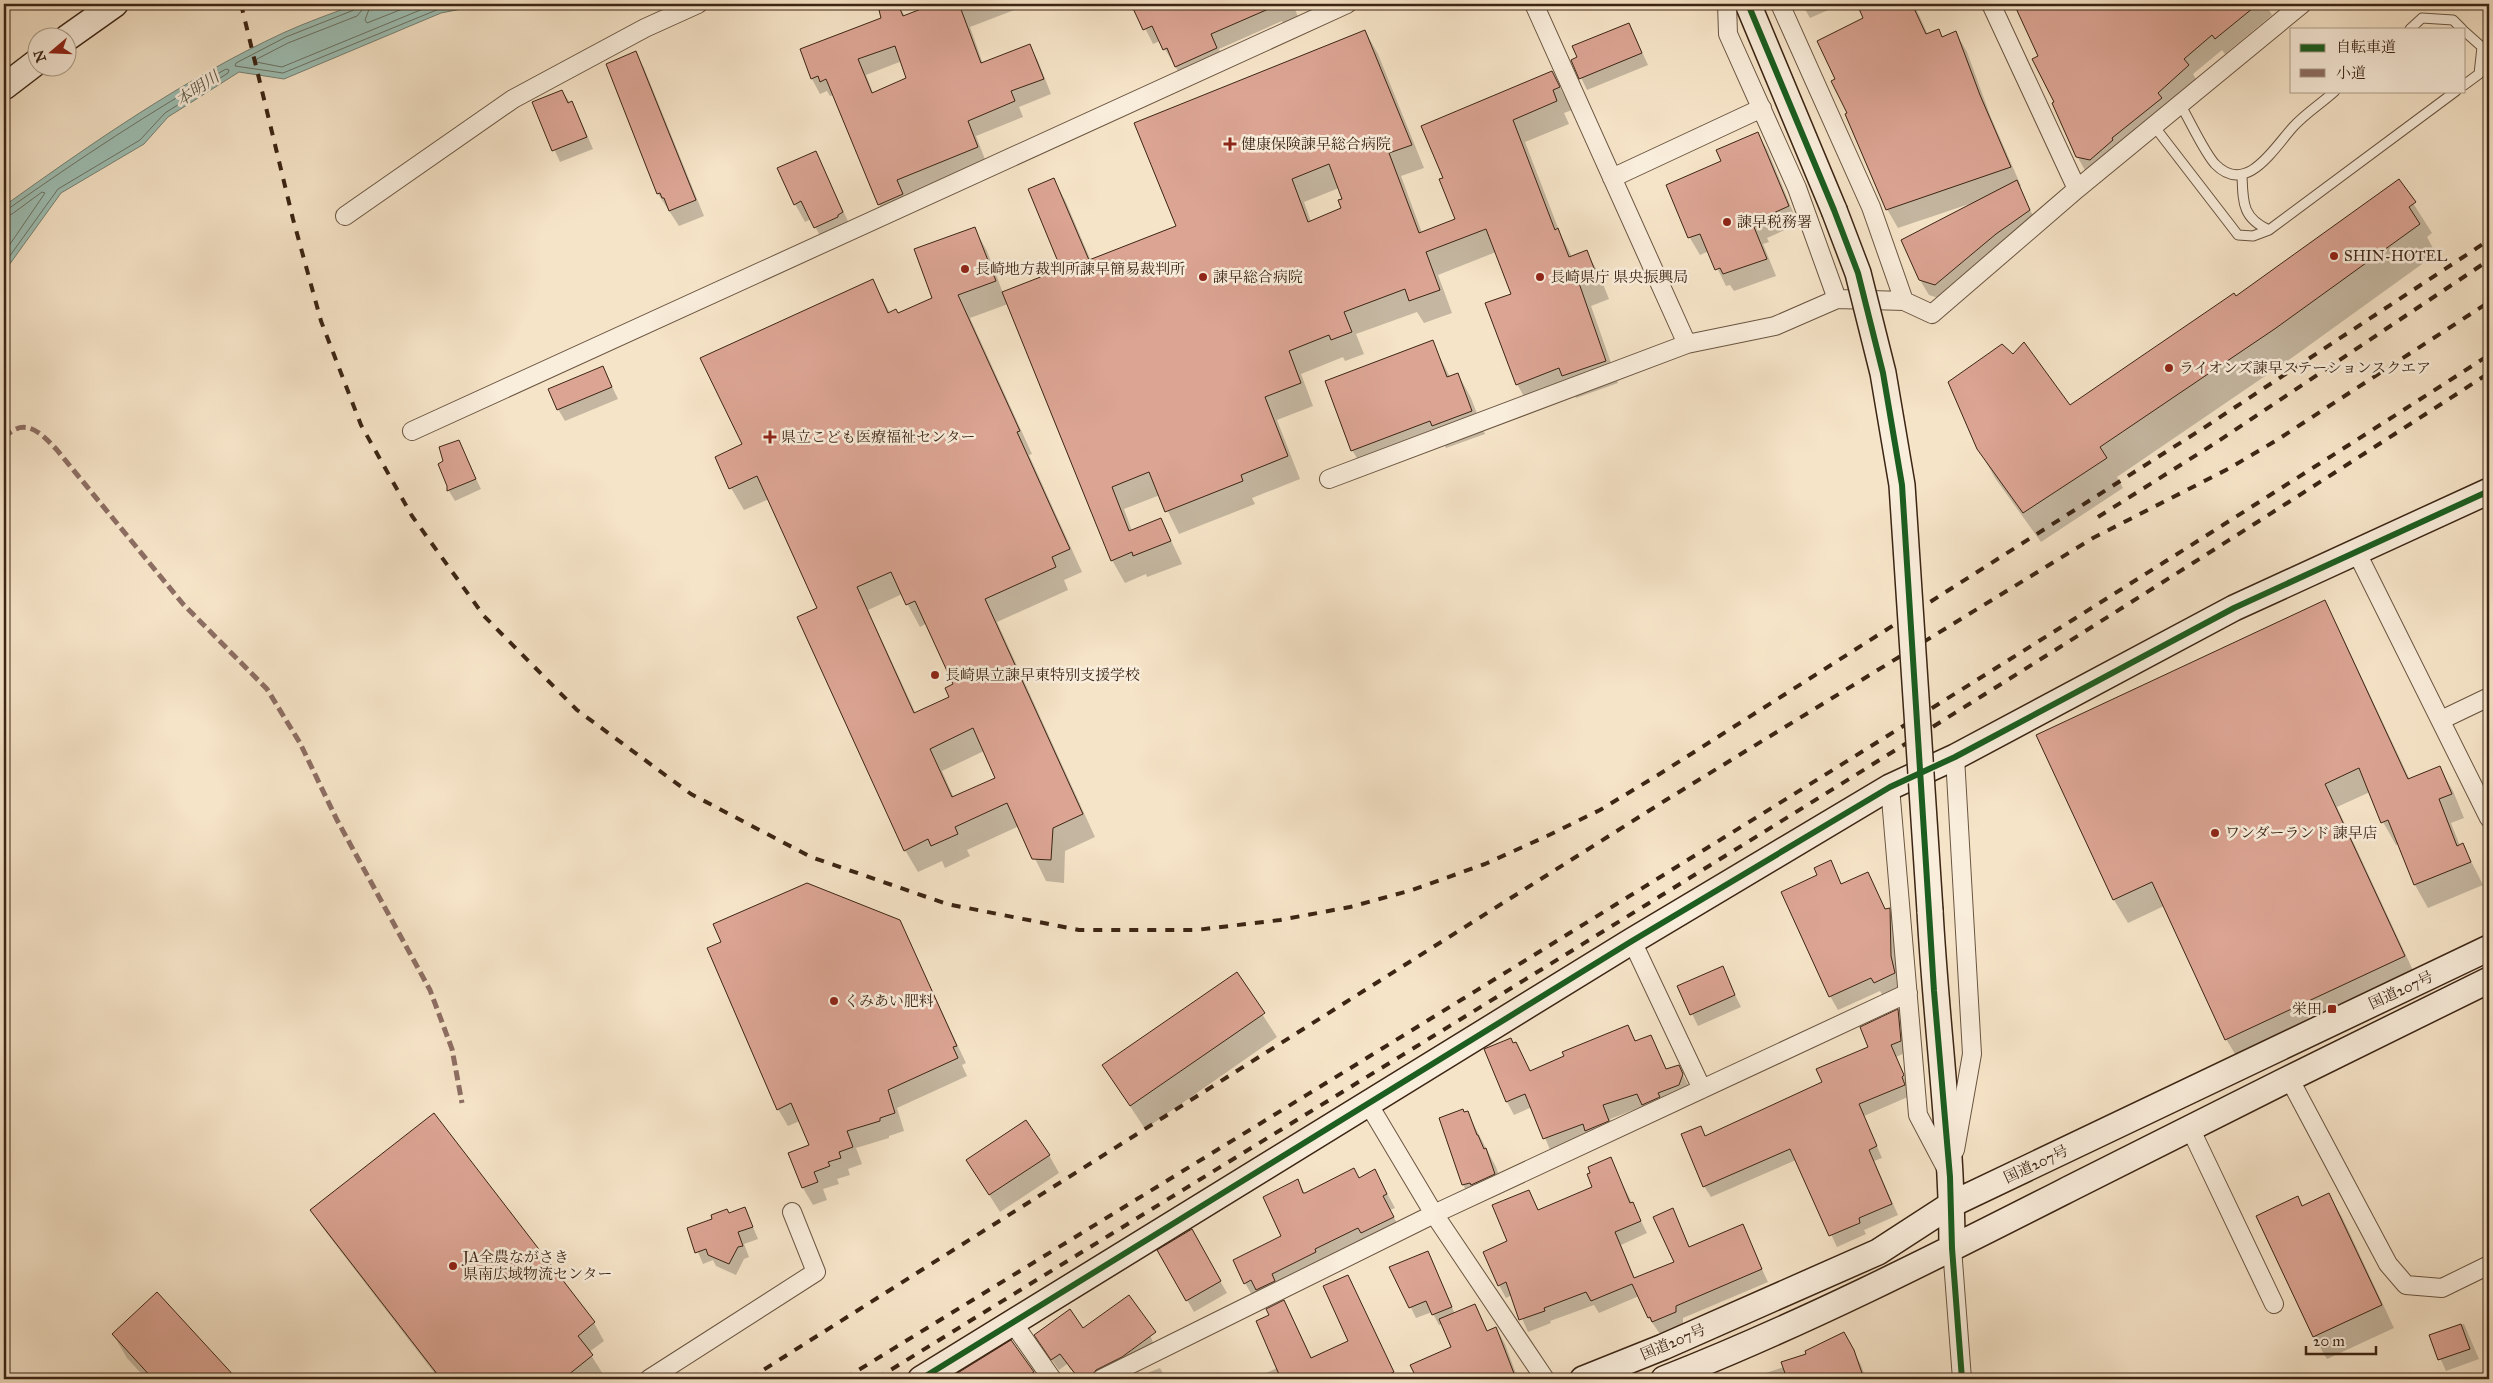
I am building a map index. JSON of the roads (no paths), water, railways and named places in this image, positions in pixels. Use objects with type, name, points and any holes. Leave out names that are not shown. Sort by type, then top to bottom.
[{"type":"street","points":[[78,30],[115,4]]},
{"type":"street","points":[[345,216],[514,99],[645,28],[698,4]]},
{"type":"street","points":[[412,431],[1347,4]]},
{"type":"street","points":[[1534,4],[1687,344]]},
{"type":"street","points":[[1727,4],[1728,34],[1797,188],[1837,299]]},
{"type":"street","points":[[1748,4],[1834,210],[1858,273],[1883,373],[1902,485],[1934,992],[1952,1204],[1952,1248],[1962,1379]]},
{"type":"street","points":[[1991,4],[2077,189]]},
{"type":"street","points":[[1329,479],[1687,344],[1775,326],[1837,299],[1904,301],[1932,314],[2077,189],[2302,4]]},
{"type":"street","points":[[1782,8],[1871,206],[1904,301]]},
{"type":"street","points":[[4,87],[28,69]]},
{"type":"street","points":[[1612,178],[1762,108]]},
{"type":"street","points":[[921,1379],[1370,1105],[1632,941],[1890,787],[1955,757],[2234,608],[2489,491]]},
{"type":"street","points":[[2356,551],[2489,818]]},
{"type":"street","points":[[2441,720],[2489,697]]},
{"type":"street","points":[[1950,1177],[1972,1054],[1955,757]]},
{"type":"street","points":[[1890,787],[1918,1115],[1950,1177]]},
{"type":"street","points":[[1632,941],[1702,1089]]},
{"type":"street","name":"国道207号","points":[[1582,1379],[1663,1347],[1878,1252],[1952,1204],[2489,948]]},
{"type":"street","points":[[1664,1379],[1729,1354],[1952,1248],[2289,1078],[2489,980]]},
{"type":"street","points":[[1101,1379],[1434,1214],[1908,993]]},
{"type":"street","points":[[2289,1078],[2388,1264],[2406,1285],[2442,1288],[2489,1265]]},
{"type":"street","points":[[1370,1105],[1434,1214],[1545,1379]]},
{"type":"street","points":[[2190,1128],[2274,1304]]},
{"type":"street","points":[[649,1379],[816,1272],[792,1212]]},
{"type":"street","points":[[1013,1323],[1052,1379]]},
{"type":"lane","points":[[2411,28],[2422,18],[2453,20],[2461,28]]},
{"type":"lane","points":[[2466,33],[2482,47],[2479,74],[2466,84]]},
{"type":"lane","points":[[2180,104],[2215,164],[2229,173],[2242,176],[2258,167],[2295,125],[2334,92]]},
{"type":"lane","points":[[2154,126],[2206,196],[2238,235],[2253,236],[2269,230],[2455,92]]},
{"type":"lane","points":[[2242,176],[2244,204],[2254,224],[2269,230]]},
{"type":"water","name":"本明川","points":[[357,4],[487,4],[441,13],[284,79],[239,72],[168,117],[144,144],[61,193],[4,272],[4,206],[174,91],[283,33]]},
{"type":"railway","points":[[241,4],[293,219],[321,321],[361,425],[412,516],[484,616],[577,710],[691,794],[811,857],[947,904],[1079,930],[1196,930],[1280,920],[1350,907],[1412,890],[1485,864],[1547,836],[1600,810],[1658,775],[2202,429],[2489,240]]},
{"type":"railway","points":[[2098,517],[2217,442],[2489,260]]},
{"type":"railway","points":[[749,1379],[1666,800],[2093,538],[2228,469],[2277,440],[2489,302]]},
{"type":"railway","points":[[844,1379],[1875,744],[2489,355]]},
{"type":"railway","points":[[876,1379],[1887,755],[2089,629],[2489,373]]},
{"type":"place","name":"健康保険諫早総合病院","points":[[1230,144]]},
{"type":"place","name":"諫早税務署","points":[[1727,222]]},
{"type":"place","name":"SHIN-HOTEL","points":[[2334,256]]},
{"type":"place","name":"長崎地方裁判所諫早簡易裁判所","points":[[965,269]]},
{"type":"place","name":"諫早総合病院","points":[[1203,277]]},
{"type":"place","name":"長崎県庁 県央振興局","points":[[1540,277]]},
{"type":"place","name":"ライオンズ諫早ステーションスクエア","points":[[2169,368]]},
{"type":"place","name":"県立こども医療福祉センター","points":[[770,437]]},
{"type":"place","name":"長崎県立諫早東特別支援学校","points":[[935,675]]},
{"type":"place","name":"ワンダーランド 諫早店","points":[[2215,833]]},
{"type":"place","name":"くみあい肥料","points":[[834,1001]]},
{"type":"place","name":"栄田","points":[[2332,1009]]},
{"type":"place","name":"JA全農ながさき 県南広域物流センター","points":[[453,1266]]}]
